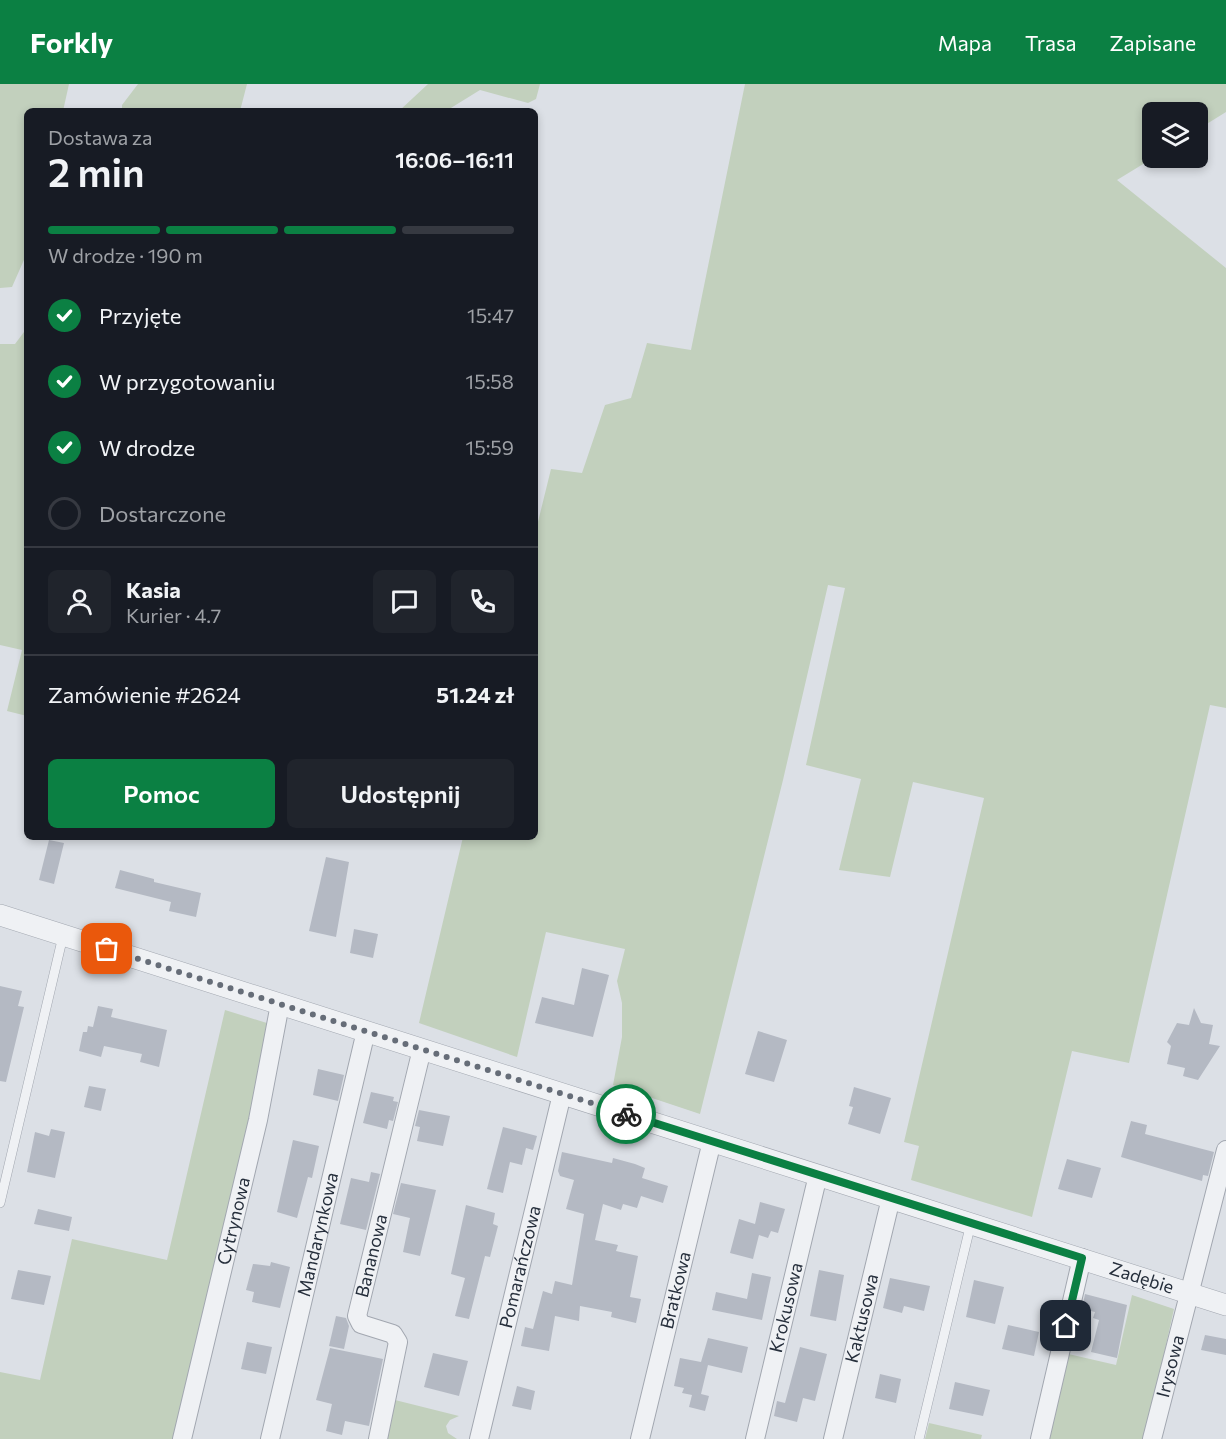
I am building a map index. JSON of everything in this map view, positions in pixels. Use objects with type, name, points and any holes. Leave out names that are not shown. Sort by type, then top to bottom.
[{"type":"street","name":"Zadębie","points":[[0,915],[1226,1305]]},
{"type":"street","name":"Cytrynowa","points":[[182,1439],[258,1120],[280,1004]]},
{"type":"street","name":"Mandarynkowa","points":[[270,1439],[366,1031]]},
{"type":"street","name":"Bananowa","points":[[378,1439],[398,1342],[393,1334],[361,1324],[357,1316],[422,1049]]},
{"type":"street","name":"Pomarańczowa","points":[[479,1439],[562,1094]]},
{"type":"street","name":"Bratkowa","points":[[640,1439],[712,1141]]},
{"type":"street","name":"Zadębie","points":[[1187,1293],[1194,1279],[1226,1150]]},
{"type":"street","name":"Krokusowa","points":[[755,1439],[818,1175]]},
{"type":"street","name":"Kaktusowa","points":[[833,1439],[891,1198]]},
{"type":"street","points":[[1040,1439],[1082,1258]]},
{"type":"street","name":"Irysowa","points":[[1152,1439],[1187,1293]]},
{"type":"lane","points":[[0,1203],[63,936]]},
{"type":"lane","points":[[919,1439],[970,1223]]},
{"type":"green space","points":[[0,84],[69,84],[64,108],[24,108],[24,260],[12,287],[0,288]]},
{"type":"green space","points":[[138,84],[247,84],[241,108],[122,108]]},
{"type":"green space","points":[[428,84],[540,84],[536,99],[528,103],[480,90],[451,108],[402,108]]},
{"type":"green space","points":[[745,84],[1226,84],[1226,112],[1208,123],[1208,102],[1142,102],[1142,165],[1117,180],[1226,268],[1226,708],[1210,705],[1129,1063],[1072,1051],[1032,1217],[911,1180],[919,1146],[904,1142],[984,798],[913,782],[890,877],[839,870],[861,779],[806,765],[845,588],[828,585],[783,780],[700,1114],[613,1085],[622,1037],[622,1003],[617,981],[625,949],[546,932],[517,1057],[419,1023],[462,840],[538,840],[538,522],[551,469],[582,473],[605,405],[631,398],[647,343],[691,350]]},
{"type":"green space","points":[[24,332],[24,715],[7,711],[22,650],[0,645],[0,344],[15,344]]},
{"type":"green space","points":[[225,1010],[270,1024],[258,1098],[176,1439],[0,1439],[0,1372],[40,1380],[72,1239],[167,1260]]},
{"type":"green space","points":[[1132,1295],[1174,1309],[1145,1439],[1045,1439],[1064,1353],[1116,1365]]},
{"type":"green space","points":[[391,1399],[459,1416],[450,1420],[446,1426],[448,1433],[457,1439],[382,1439]]},
{"type":"green space","points":[[929,1423],[982,1435],[981,1439],[925,1439]]},
{"type":"building","points":[[49,840],[64,843],[54,884],[39,880]]},
{"type":"building","points":[[326,857],[349,862],[336,937],[309,931]]},
{"type":"building","points":[[120,870],[154,879],[154,882],[201,893],[196,917],[169,911],[171,902],[115,888]]},
{"type":"building","points":[[354,929],[378,934],[373,958],[350,953]]},
{"type":"building","points":[[582,968],[609,975],[593,1037],[535,1023],[542,997],[574,1005]]},
{"type":"building","points":[[0,986],[22,991],[18,1006],[24,1007],[6,1082],[0,1081]]},
{"type":"building","points":[[98,1006],[113,1009],[111,1017],[167,1030],[159,1067],[140,1062],[142,1054],[104,1046],[101,1057],[79,1051],[83,1032],[87,1032],[88,1026],[93,1027]]},
{"type":"building","points":[[1194,1008],[1201,1023],[1213,1025],[1209,1044],[1220,1046],[1198,1080],[1183,1076],[1185,1068],[1167,1064],[1171,1046],[1167,1042],[1177,1023],[1189,1025]]},
{"type":"building","points":[[758,1031],[787,1040],[774,1082],[745,1074]]},
{"type":"building","points":[[318,1069],[344,1075],[338,1101],[313,1095]]},
{"type":"building","points":[[89,1086],[106,1089],[101,1111],[84,1107]]},
{"type":"building","points":[[854,1087],[891,1098],[880,1134],[848,1124],[853,1107],[849,1106]]},
{"type":"building","points":[[371,1092],[394,1097],[393,1101],[398,1102],[393,1121],[389,1120],[387,1129],[363,1123]]},
{"type":"building","points":[[419,1110],[450,1116],[443,1146],[417,1141],[420,1127],[415,1126]]},
{"type":"building","points":[[1131,1121],[1147,1125],[1145,1134],[1214,1152],[1208,1176],[1203,1175],[1202,1181],[1121,1157]]},
{"type":"building","points":[[503,1127],[537,1136],[533,1150],[526,1148],[522,1165],[510,1162],[503,1193],[487,1189]]},
{"type":"building","points":[[51,1129],[65,1132],[55,1178],[27,1172],[35,1132],[49,1136]]},
{"type":"building","points":[[293,1140],[319,1146],[312,1178],[308,1177],[297,1218],[277,1212]]},
{"type":"building","points":[[562,1152],[612,1163],[613,1158],[635,1164],[645,1168],[642,1178],[668,1186],[663,1203],[641,1196],[637,1208],[623,1204],[621,1210],[603,1204],[595,1240],[618,1245],[616,1251],[638,1256],[630,1297],[641,1299],[636,1323],[611,1317],[612,1312],[580,1306],[579,1321],[555,1316],[549,1351],[521,1346],[525,1327],[533,1329],[543,1291],[552,1294],[555,1281],[572,1285],[584,1214],[566,1209],[574,1180],[560,1176],[558,1171]]},
{"type":"building","points":[[1067,1159],[1101,1168],[1092,1198],[1058,1189]]},
{"type":"building","points":[[371,1172],[380,1174],[366,1230],[340,1224],[351,1178],[369,1182]]},
{"type":"building","points":[[401,1183],[436,1190],[420,1256],[403,1252],[410,1218],[393,1214]]},
{"type":"building","points":[[760,1202],[785,1209],[778,1233],[771,1231],[768,1238],[759,1235],[753,1259],[730,1253],[739,1219],[755,1224]]},
{"type":"building","points":[[466,1205],[495,1213],[493,1224],[498,1226],[490,1257],[485,1256],[469,1319],[455,1316],[465,1278],[451,1274]]},
{"type":"building","points":[[38,1209],[72,1217],[69,1231],[34,1224]]},
{"type":"building","points":[[271,1262],[290,1267],[280,1308],[252,1302],[254,1292],[246,1290],[253,1264],[270,1266]]},
{"type":"building","points":[[18,1270],[51,1276],[44,1305],[11,1299]]},
{"type":"building","points":[[819,1270],[844,1275],[836,1321],[810,1316]]},
{"type":"building","points":[[752,1273],[771,1277],[762,1320],[712,1310],[716,1292],[747,1299]]},
{"type":"building","points":[[890,1278],[930,1286],[924,1311],[904,1306],[902,1313],[883,1308]]},
{"type":"building","points":[[974,1280],[1004,1287],[995,1324],[966,1317]]},
{"type":"building","points":[[1085,1294],[1127,1305],[1117,1358],[1091,1352],[1099,1320],[1093,1318],[1095,1312],[1082,1309]]},
{"type":"building","points":[[336,1316],[346,1318],[349,1326],[344,1349],[329,1346]]},
{"type":"building","points":[[1008,1325],[1039,1332],[1034,1356],[1002,1349]]},
{"type":"building","points":[[1205,1335],[1226,1339],[1226,1355],[1201,1350]]},
{"type":"building","points":[[708,1338],[748,1347],[742,1373],[708,1365],[701,1394],[709,1396],[705,1411],[689,1407],[692,1395],[682,1393],[684,1388],[674,1386],[680,1358],[701,1362]]},
{"type":"building","points":[[247,1342],[272,1347],[266,1374],[241,1369]]},
{"type":"building","points":[[800,1347],[827,1354],[815,1401],[803,1398],[797,1422],[774,1416],[777,1401],[785,1403]]},
{"type":"building","points":[[330,1348],[383,1359],[369,1426],[345,1421],[342,1435],[326,1431],[332,1404],[316,1400]]},
{"type":"building","points":[[433,1353],[468,1361],[459,1396],[424,1387]]},
{"type":"building","points":[[880,1374],[901,1379],[896,1403],[875,1398]]},
{"type":"building","points":[[955,1382],[990,1390],[983,1416],[949,1409]]},
{"type":"building","points":[[517,1386],[535,1391],[531,1410],[512,1406]]},
{"type":"way so far","points":[[107,949],[626,1114]]},
{"type":"route","points":[[626,1114],[1082,1258],[1066,1326]]}]
